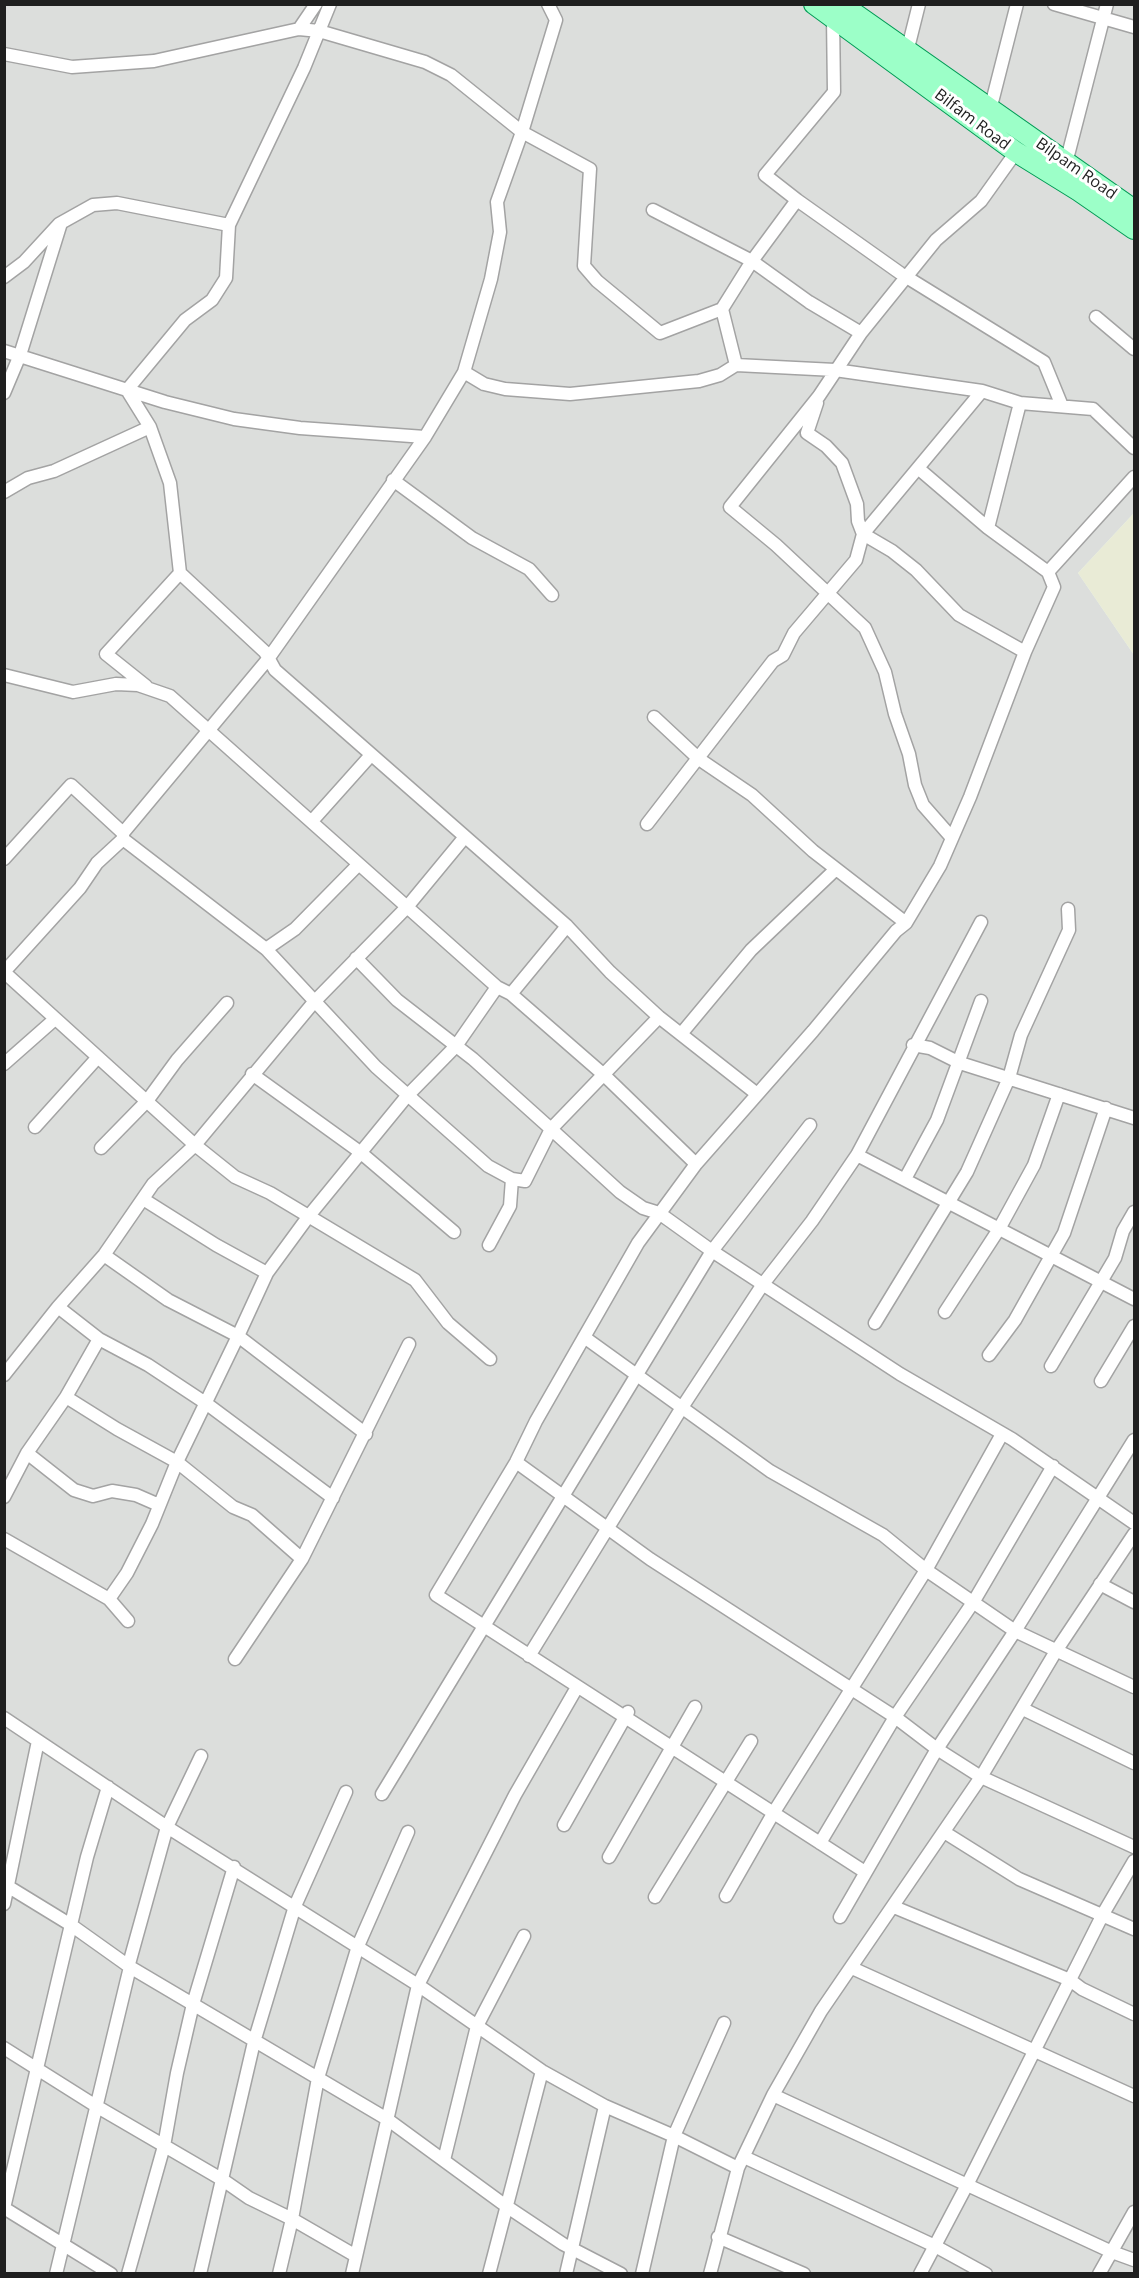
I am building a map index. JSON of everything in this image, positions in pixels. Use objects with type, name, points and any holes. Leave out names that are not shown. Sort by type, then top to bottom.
[{"type":"main road","name":"Bilfam Road","points":[[814,4],[837,11],[1016,152],[1079,190],[1134,229]]},
{"type":"main road","name":"Bilpam Road","points":[[837,11],[907,52],[1134,210]]},
{"type":"street","points":[[299,29],[316,4]]},
{"type":"street","points":[[127,390],[185,320],[212,300],[226,278],[230,225],[330,4]]},
{"type":"street","points":[[4,972],[80,888],[97,863],[123,836],[268,659],[393,480],[426,437],[464,372],[490,279],[500,232],[497,202],[522,132],[556,20],[548,4]]},
{"type":"street","points":[[907,52],[919,4]]},
{"type":"street","points":[[990,110],[1017,4]]},
{"type":"street","points":[[1054,4],[1134,27]]},
{"type":"street","points":[[1066,163],[1107,4]]},
{"type":"street","points":[[837,11],[834,92],[765,175],[900,273],[1044,362],[1062,406]]},
{"type":"street","points":[[4,54],[72,67],[154,61],[299,29],[319,31],[425,62],[451,75],[522,132],[590,169],[584,266],[597,281],[660,333],[722,309],[752,261],[797,200]]},
{"type":"street","points":[[952,838],[923,805],[915,785],[909,754],[895,714],[885,672],[865,628],[730,507],[819,396],[861,333],[936,240],[981,201],[1016,152]]},
{"type":"street","points":[[4,277],[24,262],[62,222],[93,205],[117,203],[230,225]]},
{"type":"street","points":[[653,210],[752,261],[809,302],[861,333]]},
{"type":"street","points":[[4,393],[20,356],[62,222]]},
{"type":"street","points":[[722,309],[736,365]]},
{"type":"street","points":[[1096,317],[1134,349]]},
{"type":"street","points":[[4,351],[127,390],[234,419],[300,428],[426,437]]},
{"type":"street","points":[[464,372],[484,384],[505,389],[570,394],[699,381],[720,375],[736,365],[835,370],[982,391],[1020,402],[1093,409],[1134,448]]},
{"type":"street","points":[[127,390],[150,428],[170,483],[180,573],[265,652],[275,670],[567,926],[610,972],[659,1017],[757,1094]]},
{"type":"street","points":[[647,824],[773,661],[783,655],[794,633],[856,560],[863,534],[982,391]]},
{"type":"street","points":[[819,396],[807,433],[826,446],[842,463],[857,504],[858,521],[863,534],[892,551],[916,570],[959,615],[1025,652]]},
{"type":"street","points":[[988,528],[1020,402]]},
{"type":"street","points":[[4,492],[28,478],[54,471],[150,428]]},
{"type":"street","points":[[865,1872],[436,1595],[516,1462],[638,1243],[696,1164],[896,931],[906,923],[940,866],[984,764],[1025,652],[1054,587],[1048,572],[988,528],[919,469]]},
{"type":"street","points":[[1048,572],[1134,477]]},
{"type":"street","points":[[393,480],[472,538],[529,569],[552,595]]},
{"type":"street","points":[[153,691],[106,654],[180,573]]},
{"type":"street","points":[[4,675],[74,692],[116,684],[138,685],[170,696],[497,987],[511,994],[604,1076],[696,1164]]},
{"type":"street","points":[[654,717],[699,759],[752,795],[836,869],[906,923]]},
{"type":"street","points":[[312,821],[371,755]]},
{"type":"street","points":[[4,859],[71,785],[123,836],[266,949],[314,1002],[407,1096],[488,1166],[512,1179],[525,1181],[537,1162],[550,1129],[659,1017]]},
{"type":"street","points":[[4,1375],[58,1307],[104,1255],[153,1184],[195,1145],[314,1002],[407,907],[464,838]]},
{"type":"street","points":[[266,949],[295,929],[357,866]]},
{"type":"street","points":[[681,1034],[751,950],[836,869]]},
{"type":"street","points":[[874,1323],[948,1200],[968,1172],[1009,1078],[1021,1035],[1069,930],[1068,909]]},
{"type":"street","points":[[529,1656],[681,1409],[763,1284],[812,1221],[857,1155],[913,1045],[981,922]]},
{"type":"street","points":[[511,994],[567,926]]},
{"type":"street","points":[[356,958],[397,1000],[525,1103],[550,1129],[620,1192],[643,1208],[659,1213],[712,1251],[900,1374],[1053,1466],[1134,1523]]},
{"type":"street","points":[[195,1145],[55,1019],[4,972],[195,1145],[236,1177],[270,1193],[394,1265],[415,1280],[448,1323],[490,1359]]},
{"type":"street","points":[[109,1599],[127,1574],[177,1462],[207,1404],[267,1273],[360,1152],[407,1096],[456,1046],[497,987]]},
{"type":"street","points":[[905,1179],[937,1120],[960,1063],[981,1001]]},
{"type":"street","points":[[101,1148],[147,1101],[177,1060],[227,1003]]},
{"type":"street","points":[[4,1064],[55,1019]]},
{"type":"street","points":[[913,1045],[930,1048],[960,1063],[1134,1118]]},
{"type":"street","points":[[35,1127],[98,1057]]},
{"type":"street","points":[[252,1074],[360,1152],[454,1232]]},
{"type":"street","points":[[945,1312],[999,1229],[1034,1165],[1059,1094]]},
{"type":"street","points":[[989,1355],[1015,1320],[1064,1233],[1106,1108]]},
{"type":"street","points":[[382,1794],[634,1375],[712,1251],[810,1125]]},
{"type":"street","points":[[857,1155],[948,1200],[1134,1299]]},
{"type":"street","points":[[489,1245],[510,1206],[512,1179]]},
{"type":"street","points":[[143,1199],[216,1245],[267,1273]]},
{"type":"street","points":[[1051,1366],[1115,1258],[1123,1231],[1134,1212]]},
{"type":"street","points":[[104,1255],[168,1300],[238,1336],[366,1434]]},
{"type":"street","points":[[58,1307],[99,1339],[148,1365],[207,1404],[333,1498]]},
{"type":"street","points":[[1101,1381],[1134,1326]]},
{"type":"street","points":[[584,1337],[681,1409],[732,1441],[770,1471],[883,1534],[926,1570],[1015,1631],[1134,1687]]},
{"type":"street","points":[[4,1497],[27,1453],[66,1397],[99,1339]]},
{"type":"street","points":[[235,1659],[302,1558],[409,1344]]},
{"type":"street","points":[[66,1397],[117,1429],[177,1462],[233,1507],[252,1515],[302,1558]]},
{"type":"street","points":[[726,1896],[850,1688],[926,1570],[1002,1434]]},
{"type":"street","points":[[840,1917],[937,1749],[1015,1631],[1134,1440]]},
{"type":"street","points":[[27,1453],[74,1490],[93,1497],[112,1491],[136,1495],[159,1505]]},
{"type":"street","points":[[516,1462],[650,1559],[697,1587],[744,1622],[895,1717],[937,1749],[981,1777],[1134,1847]]},
{"type":"street","points":[[820,1843],[895,1717],[974,1601],[1053,1466]]},
{"type":"street","points":[[710,2274],[718,2237],[738,2169],[773,2096],[821,2011],[981,1777],[1056,1651],[1134,1534]]},
{"type":"street","points":[[4,1539],[109,1599],[128,1621]]},
{"type":"street","points":[[1100,1584],[1134,1602]]},
{"type":"street","points":[[352,2274],[418,1984],[515,1795],[576,1689]]},
{"type":"street","points":[[609,1857],[695,1707]]},
{"type":"street","points":[[1023,1709],[1134,1763]]},
{"type":"street","points":[[564,1825],[627,1712]]},
{"type":"street","points":[[4,1718],[167,1827],[418,1984],[542,2072],[605,2106],[674,2136],[738,2169]]},
{"type":"street","points":[[4,1904],[38,1741]]},
{"type":"street","points":[[655,1897],[751,1741]]},
{"type":"street","points":[[56,2274],[129,1966],[167,1827],[201,1756]]},
{"type":"street","points":[[108,1787],[87,1857],[4,2208],[111,2274]]},
{"type":"street","points":[[200,2274],[254,2042],[295,1906],[346,1792]]},
{"type":"street","points":[[279,2274],[292,2218],[318,2078],[358,1946],[408,1832]]},
{"type":"street","points":[[944,1832],[1019,1879],[1134,1929]]},
{"type":"street","points":[[920,2274],[1103,1914],[1134,1861]]},
{"type":"street","points":[[128,2274],[164,2146],[177,2073],[193,2004],[234,1868]]},
{"type":"street","points":[[7,1885],[71,1925],[129,1966],[387,2119],[506,2206],[573,2249],[621,2274]]},
{"type":"street","points":[[894,1907],[1070,1980],[1082,1989],[1134,2014]]},
{"type":"street","points":[[444,2160],[477,2026],[524,1936]]},
{"type":"street","points":[[852,1968],[1134,2096]]},
{"type":"street","points":[[642,2274],[674,2136],[724,2023]]},
{"type":"street","points":[[4,2048],[249,2198],[292,2218],[356,2256]]},
{"type":"street","points":[[489,2274],[542,2072]]},
{"type":"street","points":[[773,2096],[968,2183],[1112,2252],[1134,2260]]},
{"type":"street","points":[[566,2274],[605,2106]]},
{"type":"street","points":[[744,2157],[935,2246],[986,2274]]},
{"type":"street","points":[[1099,2274],[1134,2212]]},
{"type":"street","points":[[718,2237],[804,2274]]},
{"type":"shaded area","points":[[5,5],[1134,5],[1134,513],[1078,573],[1134,655],[1134,2273],[5,2274]]},
{"type":"shaded area","points":[[1134,513],[1134,655],[1078,573]]}]
